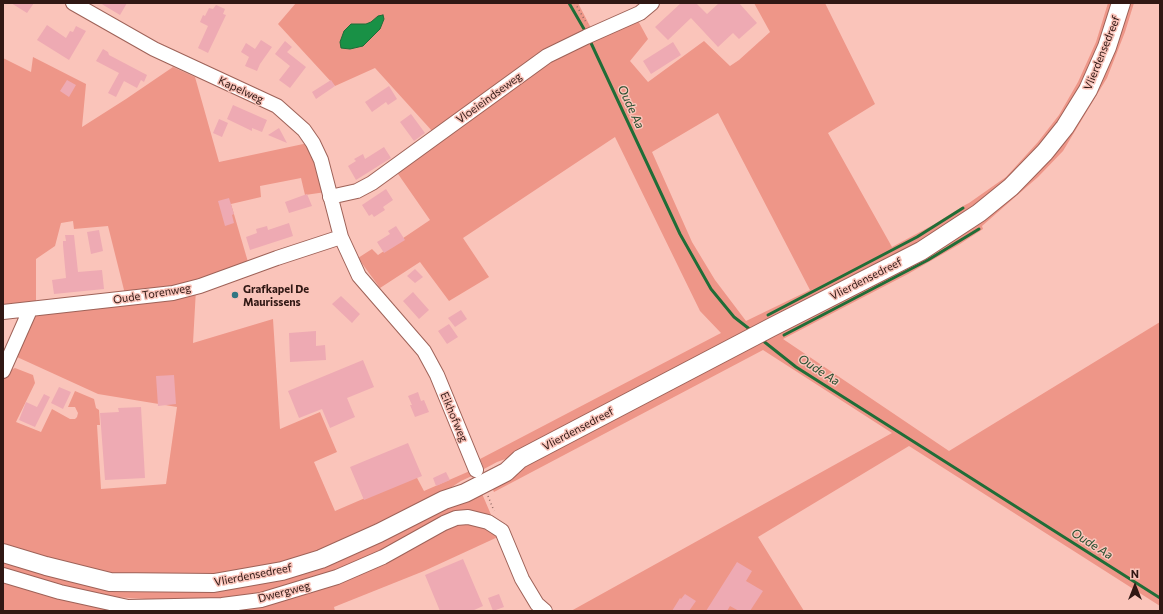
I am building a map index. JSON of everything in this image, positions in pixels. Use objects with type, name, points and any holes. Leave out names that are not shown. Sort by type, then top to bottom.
[{"type":"main road","name":"Vlierdensedreef","points":[[444,500],[460,485],[502,464],[520,459],[921,251],[978,213],[1011,187],[1046,152],[1065,127],[1088,90],[1106,47],[1121,3]]},
{"type":"main road","name":"Vlierdensedreef","points":[[3,553],[46,566],[110,582],[214,584],[282,571],[321,559],[379,533],[444,500],[465,493],[480,477],[506,472],[520,459]]},
{"type":"street","name":"Kapelweg","points":[[73,3],[154,49],[277,106],[304,130],[313,143],[321,160],[341,237]]},
{"type":"street","name":"Vloeieindseweg","points":[[330,197],[357,191],[372,183],[547,56],[640,13],[652,3]]},
{"type":"street","name":"Oude Torenweg","points":[[3,312],[173,293],[200,286],[341,237]]},
{"type":"street","name":"Eikhofweg","points":[[341,237],[359,276],[424,350],[437,375],[480,477]]},
{"type":"street","points":[[3,371],[30,310]]},
{"type":"street","name":"Dwergweg","points":[[3,574],[60,592],[128,607],[222,605],[261,600],[337,577],[383,557],[456,518],[468,516],[479,518],[488,522],[502,532],[522,579],[544,611]]},
{"type":"path","points":[[575,3],[592,34]]},
{"type":"path","points":[[480,477],[494,512]]},
{"type":"shaded area","points":[[296,3],[578,3],[592,30],[433,132],[375,68],[335,86],[278,24]]},
{"type":"shaded area","points":[[754,3],[825,3],[875,104],[828,133],[892,247],[933,225],[969,203],[1006,177],[1038,142],[1059,115],[1078,82],[1096,42],[1108,3],[1115,3],[1088,78],[1029,163],[942,231],[514,456],[497,462],[484,469],[480,459],[721,333],[700,311],[615,137],[463,238],[489,277],[449,301],[420,262],[380,288],[358,258],[372,249],[378,255],[430,220],[396,171],[551,60],[636,17],[648,39],[630,61],[648,82],[704,41],[730,66],[739,60],[770,32]],"holes":[[[718,113],[810,290],[746,321],[715,280],[692,242],[652,152]]]},
{"type":"shaded area","points":[[1127,3],[1134,3],[1125,32],[1107,78],[1063,151],[1038,177],[982,226],[983,229],[960,244],[908,274],[783,339],[949,451],[1160,322],[1160,606],[909,446],[758,537],[804,611],[571,611],[892,433],[763,350],[494,492],[490,484],[925,253],[1040,166]]},
{"type":"shaded area","points":[[383,15],[384,19],[380,29],[363,46],[350,49],[341,48],[340,42],[344,31],[351,24],[366,24],[378,16]]},
{"type":"shaded area","points":[[33,57],[86,84],[82,127],[173,67],[195,77],[219,162],[308,143],[326,192],[305,195],[301,178],[260,186],[261,197],[231,204],[248,262],[175,287],[125,294],[108,226],[74,229],[73,221],[61,223],[55,246],[36,259],[36,303],[3,306],[3,58],[31,72]]},
{"type":"shaded area","points":[[196,289],[193,343],[273,319],[280,429],[320,412],[337,452],[314,462],[335,511],[416,476],[424,491],[472,470],[474,475],[461,481],[432,500],[306,557],[224,575],[109,573],[3,546],[3,381],[8,371],[15,368],[33,375],[35,383],[16,422],[41,432],[52,409],[70,419],[75,419],[77,417],[78,413],[75,407],[68,407],[75,391],[94,399],[96,408],[99,410],[100,425],[97,425],[101,489],[166,484],[177,407],[98,394],[17,357],[16,353],[34,316]]},
{"type":"shaded area","points":[[480,489],[495,524],[478,516],[341,570],[280,589],[246,596],[195,600],[162,600],[113,597],[91,594],[3,569],[3,558],[72,577],[252,581]]},
{"type":"shaded area","points":[[475,522],[500,536],[424,571],[334,607],[335,611],[3,611],[3,579],[86,602],[275,601],[450,525]]},
{"type":"building","points":[[11,3],[34,3],[27,13]]},
{"type":"building","points":[[100,3],[127,3],[120,15]]},
{"type":"building","points":[[681,3],[696,3],[707,14],[719,3],[739,3],[757,23],[739,39],[733,33],[718,47],[691,18],[668,40],[655,27]]},
{"type":"building","points":[[216,5],[225,9],[223,14],[226,15],[208,53],[198,48],[208,26],[200,22],[203,15],[205,16],[209,8],[213,9]]},
{"type":"building","points":[[47,25],[66,38],[70,31],[73,32],[76,26],[86,31],[69,60],[37,40]]},
{"type":"building","points":[[261,40],[272,47],[257,71],[245,66],[249,57],[241,52],[246,43],[255,49]]},
{"type":"building","points":[[285,41],[292,47],[287,52],[306,67],[290,88],[279,80],[290,66],[275,54]]},
{"type":"building","points":[[673,42],[681,55],[651,74],[643,61]]},
{"type":"building","points":[[103,49],[108,52],[109,55],[147,75],[144,82],[141,80],[137,88],[124,81],[116,97],[108,93],[119,73],[96,61]]},
{"type":"building","points":[[67,80],[76,85],[69,97],[60,91]]},
{"type":"building","points":[[331,80],[335,86],[316,99],[312,92]]},
{"type":"building","points":[[389,86],[397,99],[388,105],[386,102],[372,112],[365,102]]},
{"type":"building","points":[[233,105],[267,120],[262,132],[252,128],[252,131],[227,119]]},
{"type":"building","points":[[411,114],[425,133],[414,141],[400,122]]},
{"type":"building","points":[[219,119],[228,123],[222,137],[213,133]]},
{"type":"building","points":[[279,128],[287,143],[268,135]]},
{"type":"building","points":[[384,147],[391,158],[356,180],[348,166],[356,161],[354,159],[363,154],[365,159]]},
{"type":"building","points":[[386,189],[393,200],[383,207],[385,210],[374,217],[372,214],[369,216],[362,205]]},
{"type":"building","points":[[307,194],[312,206],[289,213],[285,202]]},
{"type":"building","points":[[229,198],[234,214],[232,215],[234,223],[225,226],[218,201]]},
{"type":"building","points":[[289,223],[293,236],[250,250],[246,237],[257,233],[256,229],[267,226],[268,230]]},
{"type":"building","points":[[396,226],[405,240],[384,253],[377,242],[390,234],[388,231]]},
{"type":"building","points":[[99,230],[103,251],[91,254],[87,232]]},
{"type":"building","points":[[65,235],[74,235],[78,272],[102,270],[104,289],[54,294],[52,280],[66,278],[63,245],[63,241],[66,241]]},
{"type":"building","points":[[415,269],[423,277],[415,283],[407,276]]},
{"type":"building","points":[[413,292],[429,310],[419,319],[403,301]]},
{"type":"building","points":[[341,296],[360,314],[352,323],[332,304]]},
{"type":"building","points":[[461,310],[467,319],[455,327],[448,318]]},
{"type":"building","points":[[449,324],[458,337],[447,344],[438,331]]},
{"type":"building","points":[[316,331],[316,346],[325,345],[326,360],[290,362],[289,333]]},
{"type":"building","points":[[363,360],[374,387],[347,398],[355,417],[330,428],[322,409],[299,418],[288,391]]},
{"type":"building","points":[[174,375],[176,404],[158,406],[156,376]]},
{"type":"building","points":[[59,387],[71,392],[63,409],[51,403]]},
{"type":"building","points":[[418,392],[421,401],[424,400],[429,412],[415,417],[408,396]]},
{"type":"building","points":[[44,394],[50,397],[35,427],[19,420],[26,402],[37,407]]},
{"type":"building","points":[[141,407],[145,478],[105,480],[100,413],[119,412],[118,408]]},
{"type":"building","points":[[408,443],[422,476],[364,500],[350,467]]},
{"type":"building","points":[[446,472],[450,480],[436,486],[433,478]]},
{"type":"building","points":[[463,559],[483,606],[472,611],[440,611],[425,575]]},
{"type":"building","points":[[737,562],[752,571],[746,581],[763,591],[750,611],[739,611],[730,606],[727,611],[706,611]]},
{"type":"building","points":[[499,594],[504,607],[493,611],[488,598]]},
{"type":"building","points":[[685,594],[696,601],[689,611],[672,611],[680,598],[681,599]]},
{"type":"waterway","name":"Oude Aa","points":[[569,3],[584,29]]},
{"type":"waterway","name":"Oude Aa","points":[[591,43],[680,234],[711,289],[734,317],[752,331]]},
{"type":"waterway","points":[[768,315],[917,237],[963,208]]},
{"type":"waterway","points":[[784,335],[928,260],[979,229]]},
{"type":"waterway","name":"Oude Aa","points":[[762,340],[796,367],[1160,598]]},
{"type":"place","name":"Grafkapel De Maurissens","points":[[235,295]]}]
